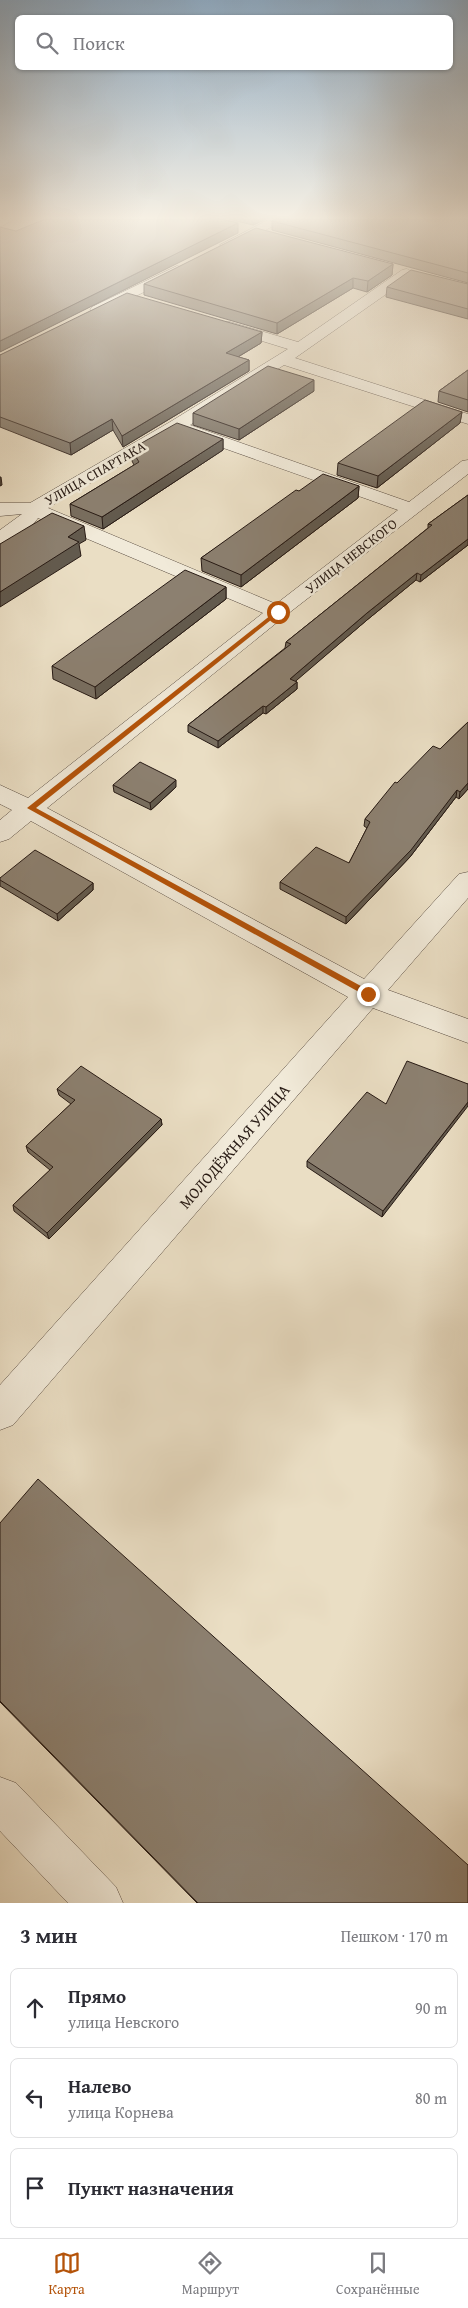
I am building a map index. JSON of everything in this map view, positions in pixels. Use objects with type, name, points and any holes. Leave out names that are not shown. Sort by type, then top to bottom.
[{"type":"street","points":[[84,317],[102,308]]},
{"type":"street","name":"УЛИЦА СПАРТАКА","points":[[34,509],[176,426],[361,308]]},
{"type":"street","points":[[209,320],[300,348]]},
{"type":"street","points":[[282,359],[468,419]]},
{"type":"street","points":[[176,426],[412,509]]},
{"type":"street","name":"УЛИЦА НЕВСКОГО","points":[[0,833],[278,612],[468,465]]},
{"type":"street","points":[[0,510],[4,508],[34,509],[278,612]]},
{"type":"street","points":[[0,538],[27,521],[34,509]]},
{"type":"street","points":[[0,793],[31,808],[368,994],[468,1031]]},
{"type":"street","name":"МОЛОДЁЖНАЯ УЛИЦА","points":[[0,1412],[468,881]]},
{"type":"street","points":[[0,1799],[100,1903]]},
{"type":"building","points":[[0,308],[67,308],[0,341]]},
{"type":"building","points":[[97,308],[178,308],[262,332],[226,353],[249,360],[122,436],[112,419],[70,443],[0,417],[0,355]]},
{"type":"building","points":[[225,308],[303,308],[277,323]]},
{"type":"building","points":[[268,366],[314,380],[239,429],[193,413]]},
{"type":"building","points":[[468,370],[468,400],[439,391]]},
{"type":"building","points":[[425,400],[462,412],[378,476],[338,463],[411,410]]},
{"type":"building","points":[[177,423],[223,439],[102,517],[70,504],[139,462],[131,449]]},
{"type":"building","points":[[323,474],[359,486],[241,575],[201,558],[296,490],[299,491]]},
{"type":"building","points":[[468,495],[468,539],[421,575],[417,573],[367,613],[290,679],[297,682],[218,741],[188,725],[291,644],[286,642],[432,525],[428,524]]},
{"type":"building","points":[[52,513],[84,526],[68,537],[79,542],[0,592],[0,544]]},
{"type":"building","points":[[185,570],[226,587],[95,687],[52,666]]},
{"type":"building","points":[[468,722],[468,783],[460,792],[457,790],[411,850],[346,917],[280,882],[316,847],[349,863],[370,822],[365,819],[395,782],[397,783],[433,746],[440,749]]},
{"type":"building","points":[[140,762],[176,780],[150,803],[113,785]]},
{"type":"building","points":[[35,850],[93,883],[57,914],[0,880],[0,878]]},
{"type":"building","points":[[407,1061],[468,1084],[468,1102],[383,1211],[307,1161],[367,1092],[386,1104]]},
{"type":"building","points":[[81,1066],[161,1119],[47,1233],[13,1205],[53,1167],[26,1146],[75,1100],[57,1089]]},
{"type":"building","points":[[38,1479],[468,1865],[468,1903],[198,1903],[0,1701],[0,1523]]},
{"type":"route","points":[[278,612],[31,808],[368,994]]}]
